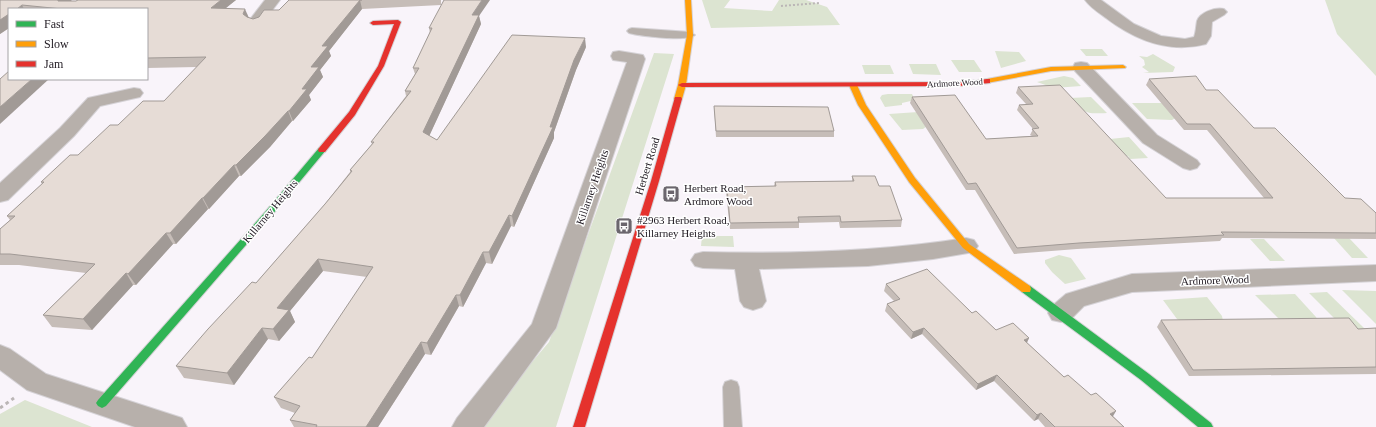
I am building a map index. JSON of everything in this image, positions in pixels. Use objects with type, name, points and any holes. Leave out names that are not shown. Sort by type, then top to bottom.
[{"type":"street","points":[[256,22],[273,0]]},
{"type":"street","name":"Herbert Road","points":[[579,427],[655,181],[682,85],[690,35],[688,0]]},
{"type":"street","points":[[1092,0],[1120,22],[1136,32],[1154,40],[1174,44],[1200,41],[1203,36],[1205,20],[1219,12]]},
{"type":"street","name":"Killarney Heights","points":[[102,403],[269,214],[352,113],[381,66],[398,22],[373,23]]},
{"type":"street","name":"Killarney Heights","points":[[467,427],[543,328],[637,59],[619,56]]},
{"type":"street","points":[[1081,67],[1150,139],[1190,164]]},
{"type":"street","name":"Ardmore Wood","points":[[682,85],[963,84],[1008,78],[1051,69],[1124,67]]},
{"type":"street","points":[[853,85],[862,105],[912,180],[966,246],[1061,313],[1145,377],[1207,427]]},
{"type":"street","points":[[0,195],[66,132],[94,102],[134,93]]},
{"type":"street","points":[[703,260],[846,260],[926,253],[966,246]]},
{"type":"street","points":[[746,261],[753,300]]},
{"type":"street","name":"Ardmore Wood","points":[[1061,313],[1075,300],[1132,283],[1376,273]]},
{"type":"street","points":[[0,356],[37,382],[172,427]]},
{"type":"lane","points":[[632,31],[690,35]]},
{"type":"lane","points":[[731,387],[733,427]]},
{"type":"path","points":[[781,6],[819,4]]},
{"type":"green space","points":[[702,0],[730,0],[724,8],[772,11],[779,0],[806,0],[827,7],[840,25],[711,28]]},
{"type":"green space","points":[[1325,0],[1376,0],[1376,76],[1337,34]]},
{"type":"green space","points":[[1080,49],[1102,49],[1108,56],[1086,56]]},
{"type":"green space","points":[[995,51],[1019,52],[1026,61],[1001,68]]},
{"type":"green space","points":[[654,53],[674,54],[556,427],[477,427],[549,342]]},
{"type":"green space","points":[[1153,54],[1175,67],[1173,72],[1143,73],[1149,72],[1142,67],[1145,65],[1144,60],[1139,56],[1147,57]]},
{"type":"green space","points":[[951,60],[974,60],[982,72],[959,72]]},
{"type":"green space","points":[[909,64],[936,64],[941,75],[913,74]]},
{"type":"green space","points":[[862,65],[890,65],[894,74],[865,74]]},
{"type":"green space","points":[[1064,76],[1073,78],[1081,86],[1054,88],[1037,82]]},
{"type":"green space","points":[[912,94],[915,100],[902,103],[902,105],[885,107],[880,98],[882,95]]},
{"type":"green space","points":[[1091,97],[1107,113],[1086,112],[1070,98]]},
{"type":"green space","points":[[1132,103],[1166,103],[1177,117],[1172,120],[1147,119]]},
{"type":"green space","points":[[918,112],[927,126],[923,129],[902,130],[889,114]]},
{"type":"green space","points":[[1129,137],[1148,158],[1130,159],[1128,156],[1119,157],[1110,139]]},
{"type":"green space","points":[[702,236],[733,236],[734,247],[701,246]]},
{"type":"green space","points":[[1333,237],[1349,238],[1368,258],[1352,258]]},
{"type":"green space","points":[[1250,239],[1264,239],[1285,261],[1270,261]]},
{"type":"green space","points":[[1059,255],[1071,258],[1086,279],[1065,284],[1045,263],[1045,260]]},
{"type":"green space","points":[[1342,290],[1376,291],[1376,324]]},
{"type":"green space","points":[[1327,292],[1365,329],[1352,330],[1337,321],[1309,293]]},
{"type":"green space","points":[[1295,294],[1316,317],[1320,325],[1279,319],[1255,295]]},
{"type":"green space","points":[[1207,297],[1222,316],[1224,326],[1192,327],[1177,319],[1163,300]]},
{"type":"green space","points":[[25,400],[92,427],[0,427],[0,414]]},
{"type":"building","points":[[0,0],[221,0],[211,8],[245,9],[243,14],[253,19],[259,17],[264,10],[279,10],[289,0],[360,0],[322,46],[328,46],[311,67],[319,67],[302,89],[307,89],[289,111],[236,165],[234,165],[170,233],[166,233],[128,274],[126,273],[83,319],[43,315],[95,264],[0,254],[0,229],[15,216],[7,216],[44,182],[41,182],[70,155],[78,155],[110,125],[118,125],[143,101],[164,101],[206,57],[148,58],[148,8],[52,8],[22,5],[18,8],[8,8],[8,15],[0,20]]},
{"type":"building","points":[[444,0],[482,0],[472,15],[479,15],[423,132],[437,140],[512,35],[585,38],[574,60],[550,127],[553,127],[512,216],[509,215],[489,252],[483,252],[460,295],[456,295],[427,343],[421,342],[366,427],[316,427],[317,425],[290,420],[300,406],[274,397],[309,357],[312,358],[373,267],[318,259],[277,308],[289,310],[273,329],[262,328],[227,373],[176,366],[252,282],[256,283],[325,204],[352,171],[350,170],[374,142],[371,142],[411,91],[405,91],[419,68],[413,68],[432,28],[429,28]]},
{"type":"building","points":[[8,72],[8,80],[31,80],[0,107],[0,79]]},
{"type":"building","points":[[1196,76],[1206,90],[1218,90],[1254,128],[1275,128],[1345,198],[1361,199],[1376,213],[1376,233],[1221,232],[1224,235],[1017,248],[976,183],[968,184],[912,97],[955,95],[986,139],[1038,136],[1032,129],[1039,128],[1019,105],[1033,104],[1018,87],[1060,85],[1166,198],[1273,198],[1210,124],[1187,124],[1149,79]]},
{"type":"building","points":[[714,106],[828,107],[834,131],[716,131]]},
{"type":"building","points":[[852,176],[875,176],[879,186],[890,186],[902,220],[841,222],[840,216],[798,217],[799,222],[730,223],[727,187],[776,186],[775,182],[854,181]]},
{"type":"building","points":[[927,269],[972,313],[976,311],[996,330],[1013,323],[1029,338],[1024,340],[1064,377],[1068,375],[1091,395],[1096,393],[1116,411],[1110,414],[1124,427],[1055,427],[1041,413],[1037,415],[997,375],[978,384],[924,328],[913,332],[887,304],[900,299],[886,284]]},
{"type":"building","points":[[1349,318],[1358,329],[1376,328],[1376,367],[1193,370],[1161,320]]},
{"type":"traffic: fast","points":[[102,403],[269,213],[322,150]]},
{"type":"traffic: fast","points":[[1026,289],[1145,377],[1207,427]]},
{"type":"traffic: slow","points":[[678,99],[682,85],[690,35],[688,0]]},
{"type":"traffic: slow","points":[[987,81],[1051,69],[1123,67]]},
{"type":"traffic: slow","points":[[853,85],[862,105],[912,180],[966,246],[1026,289]]},
{"type":"traffic: jam","points":[[322,150],[352,113],[381,66],[398,22],[373,23]]},
{"type":"traffic: jam","points":[[682,85],[960,84],[987,81]]},
{"type":"traffic: jam","points":[[579,427],[655,181],[678,99]]},
{"type":"place","name":"Herbert Road, Ardmore Wood","points":[[671,194]]},
{"type":"place","name":"#2963 Herbert Road, Killarney Heights","points":[[624,226]]}]
